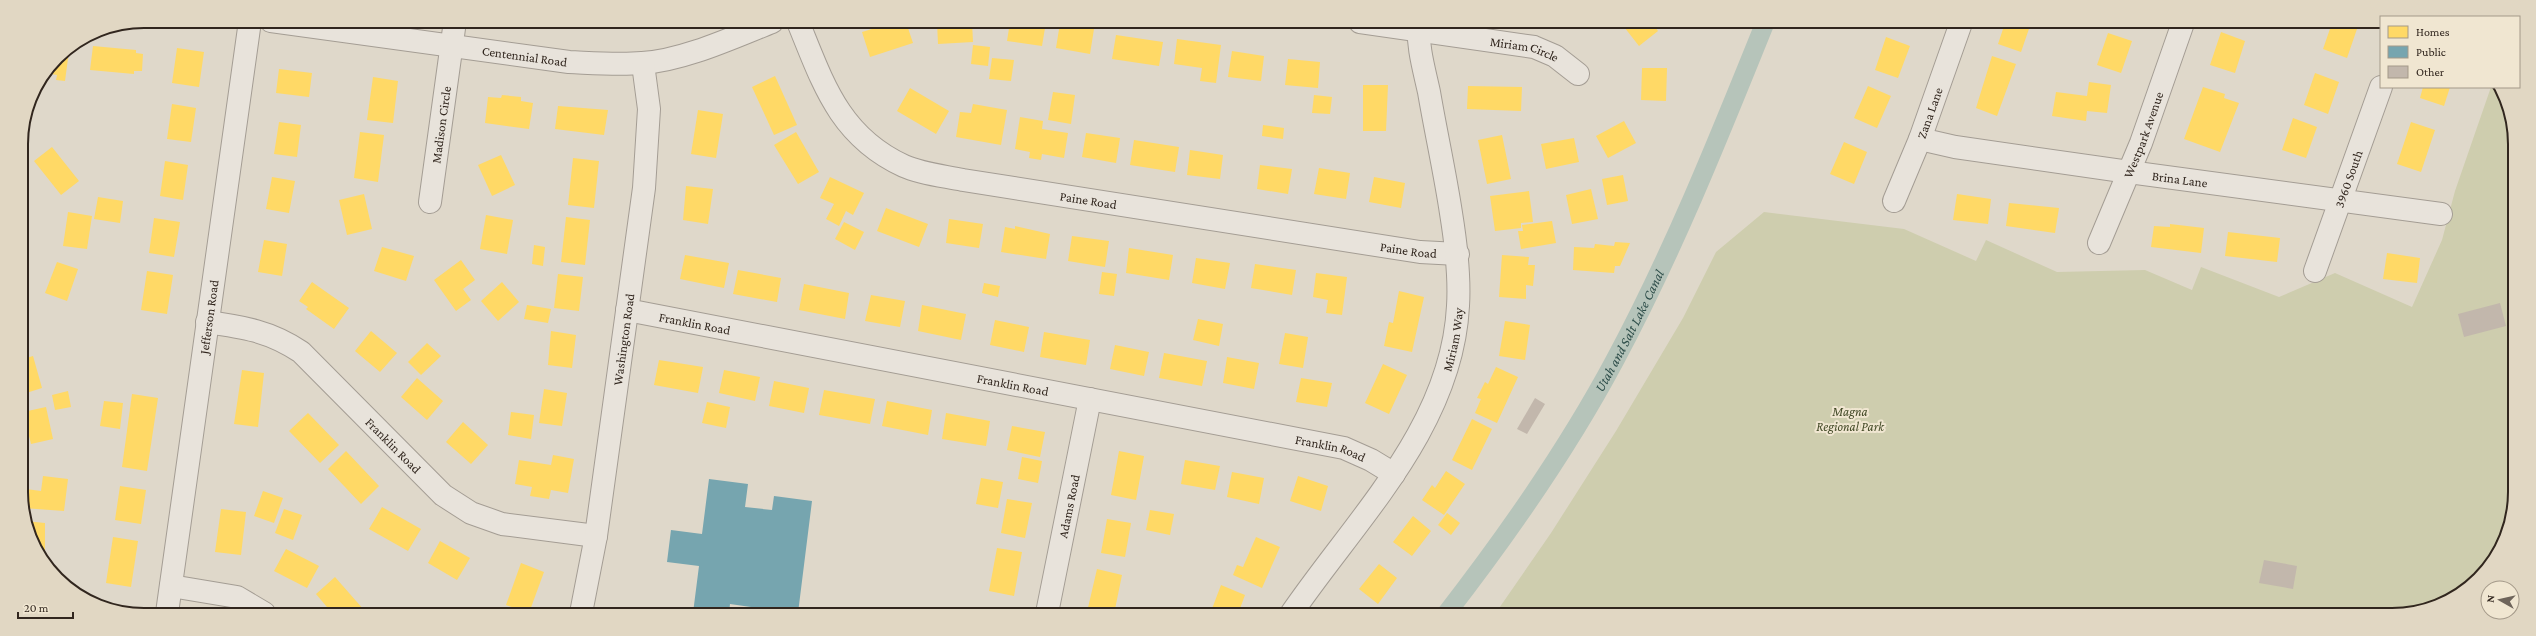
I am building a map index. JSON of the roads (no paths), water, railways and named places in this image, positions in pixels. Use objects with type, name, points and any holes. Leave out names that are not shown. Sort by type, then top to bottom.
[{"type":"street","name":"Jefferson Road","points":[[168,608],[249,28]]},
{"type":"street","name":"Centennial Road","points":[[319,28],[569,62],[643,64],[713,45],[757,28]]},
{"type":"street","name":"Madison Circle","points":[[430,202],[454,28]]},
{"type":"street","name":"Paine Road","points":[[801,28],[836,109],[849,127],[883,154],[906,166],[963,180],[1420,252],[1458,254]]},
{"type":"street","name":"Miriam Way","points":[[1295,608],[1394,474],[1418,436],[1436,396],[1451,354],[1458,307],[1458,254],[1449,198],[1421,55],[1419,28]]},
{"type":"street","name":"Miriam Circle","points":[[1425,28],[1534,47],[1555,56],[1578,74]]},
{"type":"street","name":"Zana Lane","points":[[1894,201],[1920,139],[1959,28]]},
{"type":"street","name":"Westpark Avenue","points":[[2099,244],[2129,172],[2181,28]]},
{"type":"street","name":"Washington Road","points":[[582,608],[596,536],[648,145],[649,109],[643,64]]},
{"type":"street","name":"3960 South","points":[[2315,271],[2380,88]]},
{"type":"street","name":"Brina Lane","points":[[1920,139],[1955,147],[2441,214]]},
{"type":"street","name":"Franklin Road","points":[[627,310],[1344,448],[1371,460],[1394,474]]},
{"type":"street","name":"Franklin Road","points":[[208,322],[250,329],[281,338],[301,352],[443,495],[471,513],[502,524],[596,536]]},
{"type":"street","name":"Adams Road","points":[[1048,608],[1090,399]]},
{"type":"street","points":[[171,586],[237,597],[256,608]]},
{"type":"waterway","name":"Utah and Salt Lake Canal","points":[[1451,608],[1536,491],[1577,426],[1615,360],[1676,236],[1713,151],[1763,28]]},
{"type":"park label","name":"Magna Regional Park","points":[[1850,418]]}]
